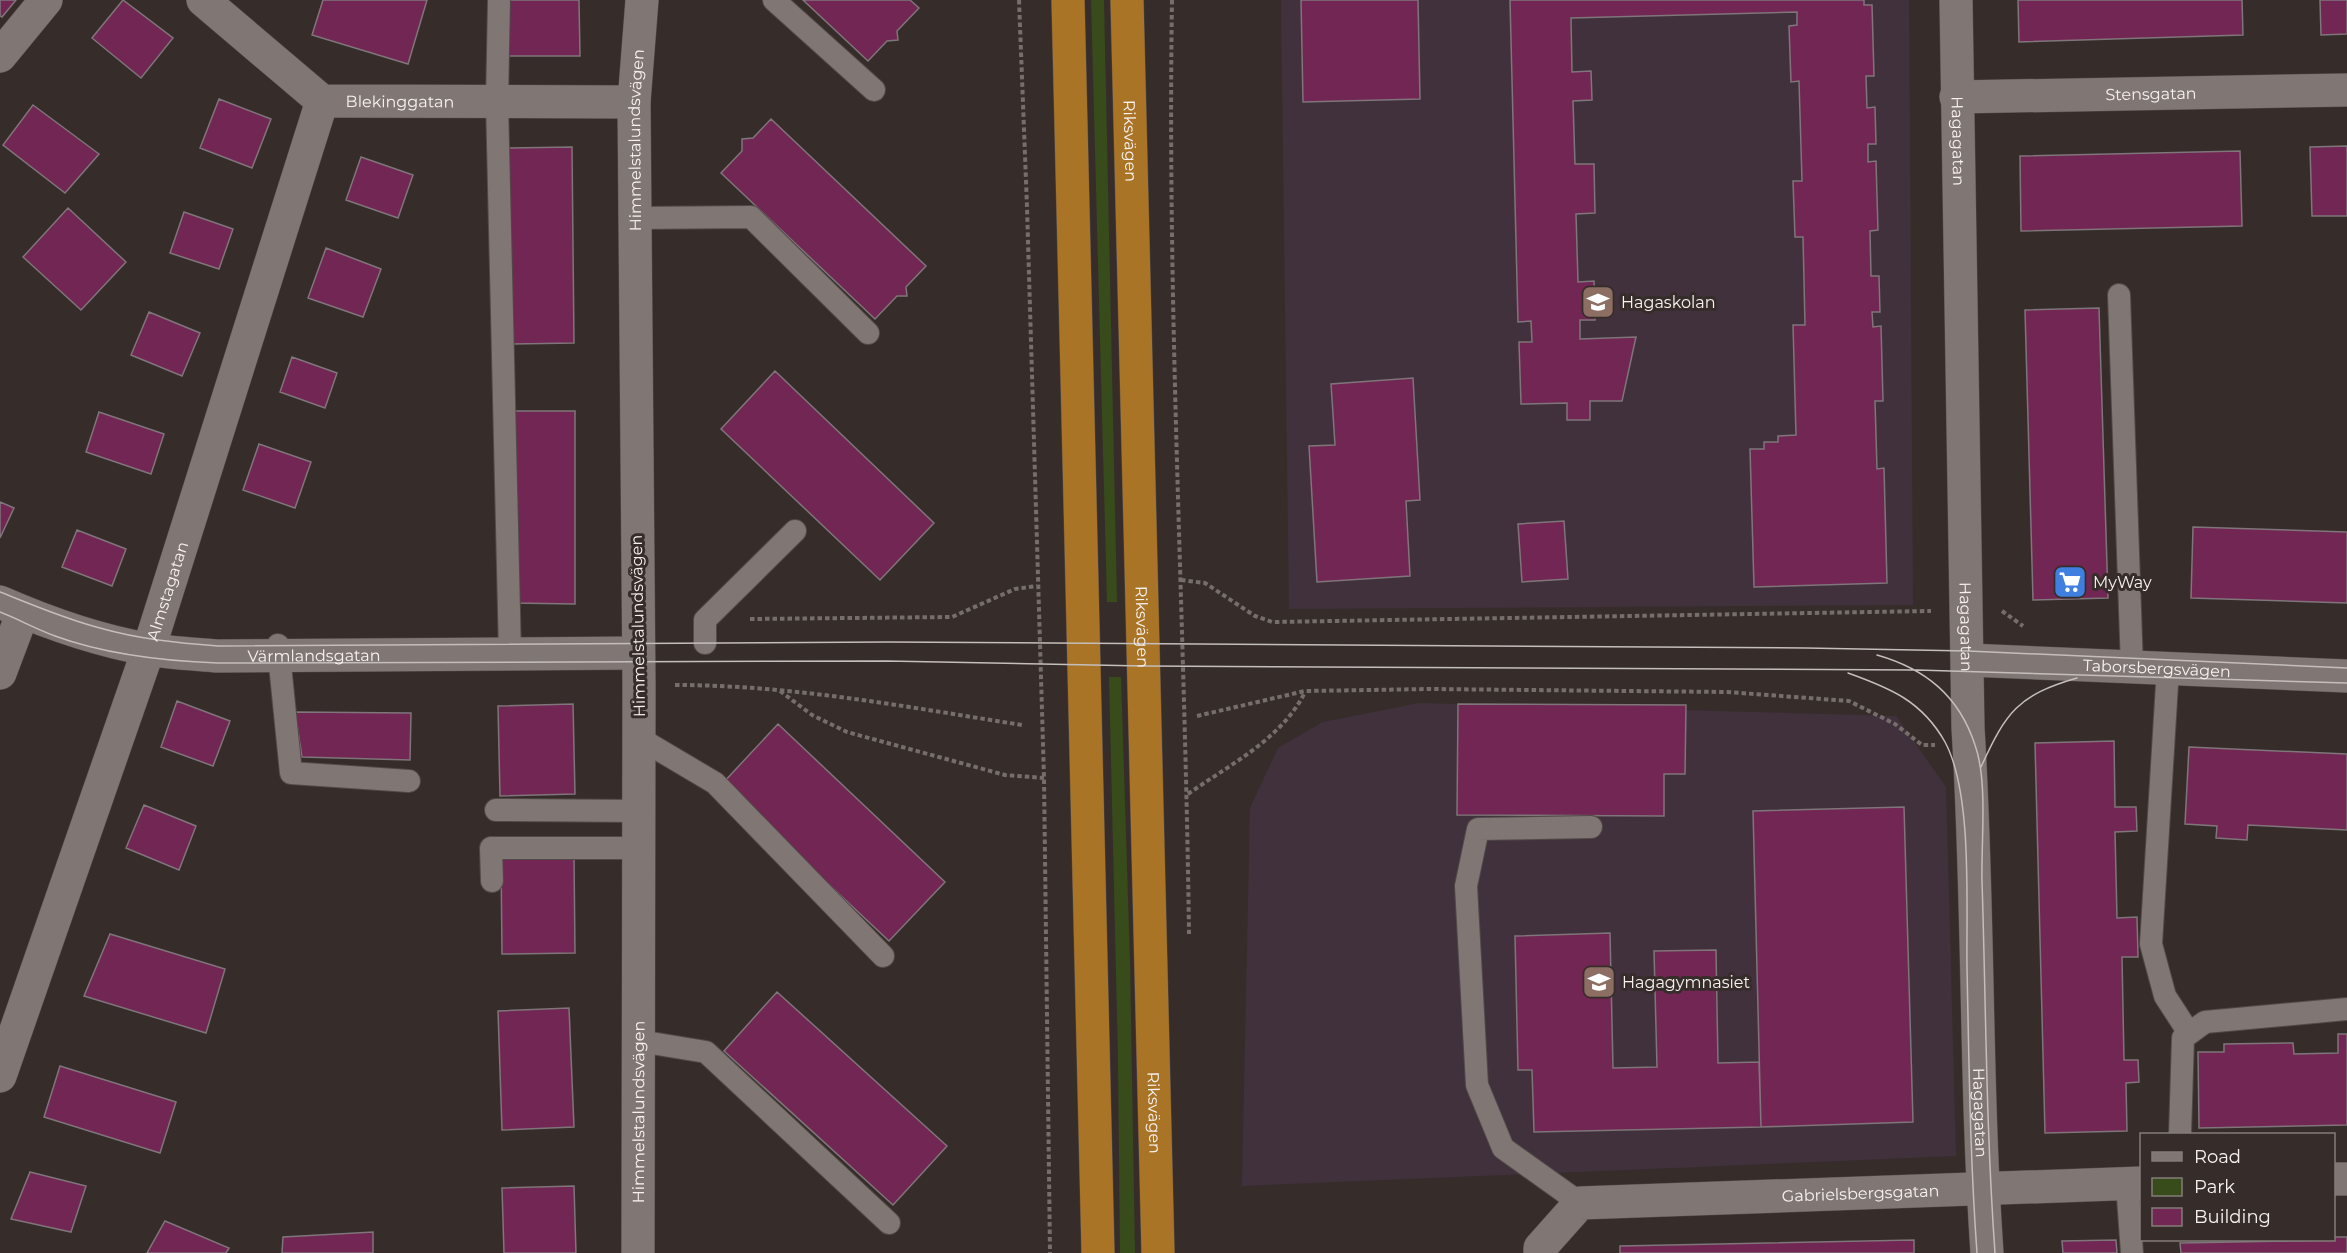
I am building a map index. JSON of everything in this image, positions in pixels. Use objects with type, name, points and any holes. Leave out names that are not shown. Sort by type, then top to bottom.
[{"type":"highway","points":[[1068,0],[1098,1253]]},
{"type":"highway","name":"Riksvägen","points":[[1127,0],[1158,1253]]},
{"type":"street","points":[[0,56],[46,0]]},
{"type":"street","name":"Blekinggatan","points":[[203,0],[322,101],[634,102]]},
{"type":"street","name":"Himmelstalundsvägen","points":[[638,1253],[639,685],[634,102],[642,0]]},
{"type":"street","name":"Hagagatan","points":[[1956,0],[1969,744],[1974,839],[1982,1188],[1987,1253]]},
{"type":"street","name":"Stensgatan","points":[[1956,98],[2347,90]]},
{"type":"street","name":"Almstagatan","points":[[0,1076],[148,650],[322,101]]},
{"type":"street","points":[[0,673],[11,607]]},
{"type":"street","name":"Värmlandsgatan","points":[[11,607],[57,626],[148,650],[217,656],[279,650],[510,654],[638,653]]},
{"type":"street","name":"Taborsbergsvägen","points":[[1968,660],[2347,676]]},
{"type":"street","name":"Gabrielsbergsgatan","points":[[1580,1203],[2134,1184]]},
{"type":"street","points":[[1540,1253],[1540,1248],[1580,1203]]},
{"type":"lane","points":[[500,0],[497,102],[510,654]]},
{"type":"lane","points":[[774,0],[874,90]]},
{"type":"lane","points":[[635,218],[751,217],[868,333]]},
{"type":"lane","points":[[2119,295],[2132,667]]},
{"type":"lane","points":[[705,643],[705,620],[795,531]]},
{"type":"lane","points":[[279,650],[291,774],[409,781]]},
{"type":"lane","points":[[2168,668],[2151,944],[2165,996],[2189,1033]]},
{"type":"lane","points":[[639,738],[715,783],[883,956]]},
{"type":"lane","points":[[496,810],[639,811]]},
{"type":"lane","points":[[1580,1203],[1503,1148],[1477,1085],[1466,886],[1478,829],[1591,826]]},
{"type":"lane","points":[[492,881],[491,848],[639,848]]},
{"type":"lane","points":[[2180,1133],[2183,1038],[2189,1033],[2205,1022],[2347,1009]]},
{"type":"lane","points":[[639,1041],[706,1052],[889,1223]]},
{"type":"lane","points":[[2132,1253],[2134,1184]]},
{"type":"path","points":[[1019,0],[1044,778],[1050,1253]]},
{"type":"path","points":[[1172,0],[1170,139],[1187,794],[1258,747],[1300,702],[1305,691]]},
{"type":"path","points":[[1181,580],[1205,583],[1255,616],[1272,622],[1968,610]]},
{"type":"path","points":[[705,620],[952,617],[1015,589],[1037,586]]},
{"type":"path","points":[[639,685],[733,685],[1022,724]]},
{"type":"path","points":[[1197,716],[1305,691],[1431,689],[1727,692],[1849,701],[1895,723],[1922,745],[1969,744]]},
{"type":"path","points":[[779,690],[812,715],[847,732],[1005,774],[1044,778]]},
{"type":"shaded area","name":"Hagaskolan","points":[[1281,0],[1909,0],[1913,605],[1289,609]]},
{"type":"shaded area","name":"Hagagymnasiet","points":[[1419,703],[1896,716],[1946,787],[1956,1156],[1242,1186],[1250,808],[1278,748],[1323,722]]},
{"type":"green space","points":[[1091,0],[1104,0],[1117,602],[1107,602]]},
{"type":"green space","points":[[1109,677],[1121,677],[1130,961],[1135,1253],[1120,1253]]},
{"type":"building","points":[[0,0],[16,0],[2,17],[0,16]]},
{"type":"building","points":[[123,0],[173,38],[141,78],[92,38]]},
{"type":"building","points":[[323,0],[427,0],[408,64],[312,35]]},
{"type":"building","points":[[507,0],[579,0],[580,56],[507,56]]},
{"type":"building","points":[[803,0],[910,0],[919,8],[897,31],[898,40],[887,41],[868,61]]},
{"type":"building","points":[[1301,0],[1418,0],[1420,99],[1303,102]]},
{"type":"building","points":[[1510,0],[1864,0],[1864,5],[1872,5],[1874,76],[1866,76],[1867,108],[1875,107],[1876,144],[1868,144],[1868,162],[1876,161],[1878,230],[1870,231],[1871,276],[1879,276],[1880,312],[1872,312],[1873,327],[1881,326],[1883,401],[1875,401],[1877,469],[1884,468],[1887,583],[1754,587],[1750,449],[1764,449],[1764,442],[1778,442],[1778,436],[1796,435],[1793,325],[1805,325],[1803,237],[1795,237],[1793,181],[1802,181],[1799,81],[1791,82],[1789,26],[1797,25],[1797,12],[1571,18],[1572,72],[1591,71],[1592,100],[1573,101],[1575,164],[1594,164],[1595,213],[1576,214],[1578,282],[1594,281],[1595,320],[1580,320],[1580,339],[1636,337],[1622,401],[1590,401],[1590,420],[1567,420],[1567,403],[1521,404],[1519,342],[1532,342],[1531,321],[1518,322]]},
{"type":"building","points":[[2018,0],[2242,0],[2243,35],[2019,42]]},
{"type":"building","points":[[2320,0],[2347,0],[2347,34],[2321,35]]},
{"type":"building","points":[[219,99],[271,119],[252,168],[200,148]]},
{"type":"building","points":[[33,105],[99,154],[65,193],[3,145]]},
{"type":"building","points":[[771,119],[926,266],[906,287],[907,296],[897,296],[875,319],[721,173],[742,151],[742,139],[753,138]]},
{"type":"building","points":[[2347,146],[2347,216],[2312,216],[2310,147]]},
{"type":"building","points":[[572,147],[574,343],[513,344],[508,148]]},
{"type":"building","points":[[2240,151],[2242,226],[2021,231],[2020,156]]},
{"type":"building","points":[[361,157],[413,175],[398,218],[346,200]]},
{"type":"building","points":[[68,208],[126,262],[81,310],[23,257]]},
{"type":"building","points":[[184,212],[233,229],[219,269],[170,253]]},
{"type":"building","points":[[326,248],[381,269],[363,317],[308,298]]},
{"type":"building","points":[[2099,308],[2108,598],[2033,600],[2025,310]]},
{"type":"building","points":[[149,312],[200,333],[182,376],[131,355]]},
{"type":"building","points":[[292,357],[337,373],[325,408],[280,392]]},
{"type":"building","points":[[775,371],[934,523],[880,580],[721,429]]},
{"type":"building","points":[[1413,378],[1420,500],[1406,501],[1410,576],[1317,582],[1309,446],[1335,445],[1331,384]]},
{"type":"building","points":[[514,411],[575,411],[575,604],[514,603]]},
{"type":"building","points":[[99,412],[164,434],[151,474],[86,452]]},
{"type":"building","points":[[259,444],[311,462],[295,508],[243,490]]},
{"type":"building","points":[[0,502],[14,508],[0,538]]},
{"type":"building","points":[[1564,521],[1568,579],[1522,582],[1518,524]]},
{"type":"building","points":[[2193,527],[2347,532],[2347,603],[2191,598]]},
{"type":"building","points":[[77,530],[126,549],[112,586],[62,567]]},
{"type":"building","points":[[177,701],[230,721],[213,766],[161,747]]},
{"type":"building","points":[[573,704],[575,794],[500,796],[498,706]]},
{"type":"building","points":[[1458,704],[1686,705],[1685,774],[1664,774],[1664,816],[1457,815]]},
{"type":"building","points":[[295,712],[411,713],[410,760],[302,757]]},
{"type":"building","points":[[778,724],[945,882],[889,941],[722,784]]},
{"type":"building","points":[[2114,741],[2115,807],[2136,807],[2137,831],[2115,832],[2117,918],[2137,917],[2138,957],[2122,957],[2124,1060],[2138,1060],[2139,1082],[2126,1083],[2127,1131],[2045,1133],[2035,743]]},
{"type":"building","points":[[2189,747],[2347,754],[2347,830],[2248,825],[2247,840],[2216,838],[2217,826],[2185,824]]},
{"type":"building","points":[[144,805],[196,826],[179,870],[126,848]]},
{"type":"building","points":[[1904,807],[1913,1122],[1761,1127],[1753,811]]},
{"type":"building","points":[[574,855],[575,953],[502,954],[501,856]]},
{"type":"building","points":[[1610,933],[1613,1068],[1657,1067],[1654,951],[1716,950],[1718,1063],[1759,1062],[1761,1127],[1534,1132],[1532,1070],[1518,1070],[1515,936]]},
{"type":"building","points":[[110,934],[225,969],[206,1033],[84,996]]},
{"type":"building","points":[[777,992],[947,1146],[893,1205],[724,1051]]},
{"type":"building","points":[[569,1008],[574,1127],[502,1130],[498,1011]]},
{"type":"building","points":[[2338,1034],[2347,1034],[2347,1125],[2199,1128],[2198,1052],[2224,1052],[2224,1044],[2293,1043],[2294,1054],[2338,1053]]},
{"type":"building","points":[[60,1066],[176,1102],[160,1153],[44,1117]]},
{"type":"building","points":[[30,1172],[86,1186],[71,1232],[11,1219]]},
{"type":"building","points":[[574,1186],[576,1253],[504,1253],[502,1188]]},
{"type":"building","points":[[165,1221],[229,1248],[226,1253],[147,1253]]},
{"type":"building","points":[[373,1232],[373,1253],[282,1253],[283,1237]]},
{"type":"building","points":[[2335,1237],[2347,1237],[2347,1253],[2181,1253],[2180,1243],[2335,1241]]},
{"type":"building","points":[[1914,1240],[1914,1253],[1620,1253],[1620,1246]]},
{"type":"building","points":[[2116,1240],[2117,1253],[2063,1253],[2062,1241]]},
{"type":"tram line","points":[[0,592],[62,616],[114,632],[158,640],[218,646],[888,642],[1806,648],[1968,651],[2347,668]]},
{"type":"tram line","points":[[0,612],[55,636],[95,648],[156,659],[218,663],[887,661],[1144,666],[1917,670],[2347,683]]},
{"type":"tram line","points":[[1877,655],[1911,668],[1938,687],[1950,699],[1968,728],[1979,760],[1983,793],[1982,881],[1995,1253]]},
{"type":"tram line","points":[[1848,673],[1878,684],[1915,706],[1936,728],[1954,764],[1960,791],[1966,851],[1970,1110],[1977,1253]]},
{"type":"tram line","points":[[1981,767],[1998,732],[2016,708],[2041,691],[2077,678]]},
{"type":"place","name":"Hagaskolan","points":[[1598,302]]},
{"type":"place","name":"MyWay","points":[[2070,582]]},
{"type":"place","name":"Hagagymnasiet","points":[[1599,982]]}]
